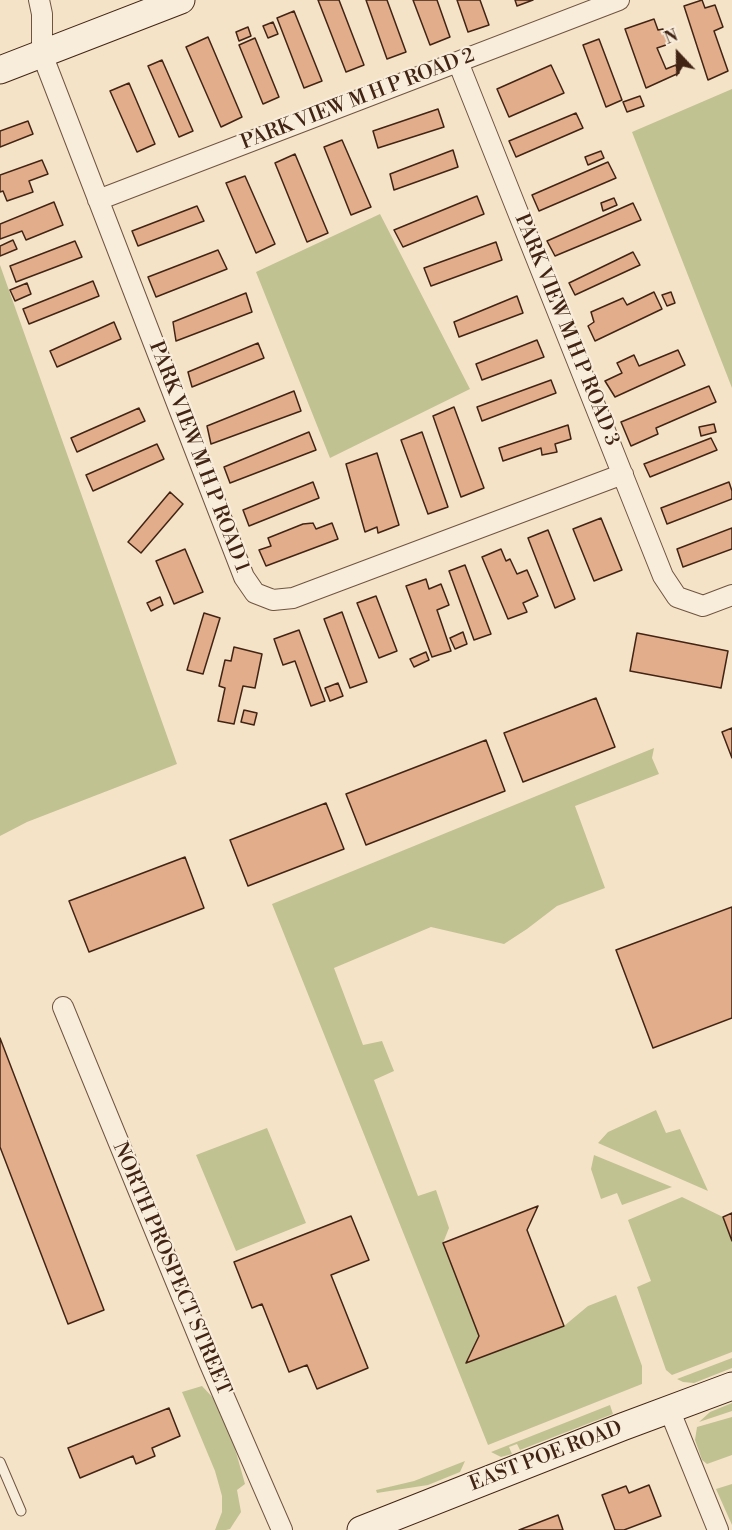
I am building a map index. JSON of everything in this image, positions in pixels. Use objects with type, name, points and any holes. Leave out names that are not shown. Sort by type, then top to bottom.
[{"type":"main road","points":[[0,70],[181,0]]},
{"type":"main road","name":"EAST POE ROAD","points":[[360,1530],[732,1386]]},
{"type":"street","points":[[39,0],[42,14],[42,54]]},
{"type":"street","name":"PARK VIEW M H P ROAD 2","points":[[98,200],[619,0]]},
{"type":"street","name":"PARK VIEW M H P ROAD 1","points":[[42,54],[244,577],[255,593],[273,600],[293,598],[623,474]]},
{"type":"street","name":"PARK VIEW M H P ROAD 3","points":[[458,62],[663,576],[677,597],[704,606],[732,596]]},
{"type":"street","name":"NORTH PROSPECT STREET","points":[[63,1007],[205,1352],[282,1530]]},
{"type":"street","points":[[669,1409],[718,1530]]},
{"type":"lane","points":[[0,1462],[21,1511]]},
{"type":"green space","points":[[732,89],[732,388],[632,132]]},
{"type":"green space","points":[[380,214],[470,389],[330,458],[256,272]]},
{"type":"green space","points":[[0,265],[177,764],[27,822],[0,836]]},
{"type":"green space","points":[[654,748],[652,758],[659,774],[575,806],[605,888],[557,906],[504,944],[431,927],[334,968],[363,1045],[382,1041],[394,1071],[374,1080],[418,1196],[436,1190],[449,1228],[443,1243],[479,1336],[466,1363],[564,1326],[588,1306],[616,1295],[642,1366],[642,1384],[488,1445],[272,904]]},
{"type":"green space","points":[[656,1110],[666,1133],[680,1129],[708,1191],[598,1143],[608,1132]]},
{"type":"green space","points":[[267,1128],[306,1223],[236,1251],[196,1155]]},
{"type":"green space","points":[[594,1155],[672,1187],[622,1205],[617,1193],[601,1199],[591,1169]]},
{"type":"green space","points":[[682,1197],[723,1217],[732,1241],[732,1352],[672,1375],[666,1370],[637,1287],[651,1281],[628,1220]]},
{"type":"green space","points":[[732,1358],[732,1368],[694,1383],[677,1379]]},
{"type":"green space","points":[[202,1386],[216,1401],[234,1445],[245,1484],[237,1490],[241,1512],[230,1529],[226,1530],[215,1530],[222,1512],[222,1496],[215,1471],[182,1392]]},
{"type":"green space","points":[[732,1403],[732,1411],[699,1422],[710,1412]]},
{"type":"green space","points":[[610,1405],[613,1414],[520,1450],[517,1444],[509,1447],[512,1454],[501,1457],[491,1452]]},
{"type":"green space","points":[[732,1417],[732,1455],[707,1464],[702,1460],[695,1440],[697,1427]]},
{"type":"green space","points":[[465,1461],[460,1472],[428,1485],[377,1493],[376,1490],[414,1481]]},
{"type":"green space","points":[[732,1484],[732,1525],[716,1489]]},
{"type":"building","points":[[318,0],[339,0],[364,65],[346,72]]},
{"type":"building","points":[[366,0],[387,0],[406,52],[387,59]]},
{"type":"building","points":[[413,0],[437,0],[450,37],[430,45]]},
{"type":"building","points":[[457,0],[480,0],[489,25],[468,32]]},
{"type":"building","points":[[515,0],[533,0],[517,6]]},
{"type":"building","points":[[702,0],[705,8],[715,5],[723,27],[714,31],[728,71],[708,80],[684,6]]},
{"type":"building","points":[[294,11],[322,81],[304,88],[277,18]]},
{"type":"building","points":[[654,19],[658,30],[663,29],[669,44],[657,48],[666,69],[676,65],[679,73],[646,88],[625,29]]},
{"type":"building","points":[[273,22],[278,34],[268,38],[263,26]]},
{"type":"building","points":[[248,27],[251,36],[239,41],[236,32]]},
{"type":"building","points":[[208,37],[242,117],[221,127],[186,47]]},
{"type":"building","points":[[255,38],[279,97],[263,104],[239,45]]},
{"type":"building","points":[[599,39],[622,100],[606,107],[583,45]]},
{"type":"building","points":[[162,60],[193,131],[179,137],[148,66]]},
{"type":"building","points":[[551,65],[564,93],[509,117],[497,89]]},
{"type":"building","points":[[129,83],[155,144],[137,152],[110,91]]},
{"type":"building","points":[[640,96],[644,106],[627,112],[623,102]]},
{"type":"building","points":[[438,109],[444,127],[378,148],[373,131]]},
{"type":"building","points":[[576,113],[583,128],[516,157],[509,141]]},
{"type":"building","points":[[28,121],[33,134],[0,147],[0,131]]},
{"type":"building","points":[[342,140],[371,207],[351,215],[324,147]]},
{"type":"building","points":[[453,150],[458,167],[394,190],[390,174]]},
{"type":"building","points":[[601,151],[604,158],[588,165],[585,157]]},
{"type":"building","points":[[295,154],[328,233],[307,242],[275,163]]},
{"type":"building","points":[[42,160],[48,174],[29,181],[33,192],[7,201],[3,191],[0,192],[0,175]]},
{"type":"building","points":[[608,162],[616,178],[539,211],[532,195]]},
{"type":"building","points":[[245,176],[275,244],[256,253],[226,183]]},
{"type":"building","points":[[477,196],[484,214],[403,247],[394,230]]},
{"type":"building","points":[[614,198],[617,205],[603,211],[601,203]]},
{"type":"building","points":[[54,202],[63,225],[26,240],[22,231],[0,239],[0,224]]},
{"type":"building","points":[[633,203],[641,220],[555,256],[547,241]]},
{"type":"building","points":[[197,206],[204,221],[138,246],[132,231]]},
{"type":"building","points":[[13,240],[17,249],[0,256],[0,246]]},
{"type":"building","points":[[75,241],[82,257],[16,282],[10,266]]},
{"type":"building","points":[[496,242],[502,260],[431,286],[424,268]]},
{"type":"building","points":[[218,250],[227,269],[156,297],[148,277]]},
{"type":"building","points":[[633,252],[640,265],[575,295],[569,283]]},
{"type":"building","points":[[93,281],[99,296],[29,324],[23,309]]},
{"type":"building","points":[[27,283],[31,294],[15,301],[10,290]]},
{"type":"building","points":[[654,292],[662,309],[595,341],[588,326],[594,322],[591,312],[623,298],[627,305]]},
{"type":"building","points":[[671,292],[675,303],[667,306],[662,295]]},
{"type":"building","points":[[246,293],[252,312],[176,341],[173,322]]},
{"type":"building","points":[[517,296],[523,313],[459,337],[454,322]]},
{"type":"building","points":[[114,322],[121,339],[57,367],[50,351]]},
{"type":"building","points":[[537,340],[544,357],[482,380],[476,364]]},
{"type":"building","points":[[258,343],[264,358],[192,387],[188,372]]},
{"type":"building","points":[[678,350],[685,365],[615,397],[605,381],[622,373],[617,363],[634,355],[639,366]]},
{"type":"building","points":[[551,380],[556,393],[482,421],[477,407]]},
{"type":"building","points":[[709,386],[716,402],[656,428],[658,434],[631,446],[621,422]]},
{"type":"building","points":[[294,391],[301,411],[211,444],[207,426]]},
{"type":"building","points":[[454,407],[484,488],[461,497],[433,416]]},
{"type":"building","points":[[139,408],[145,421],[77,452],[71,438]]},
{"type":"building","points":[[714,424],[716,432],[701,436],[699,427]]},
{"type":"building","points":[[568,425],[571,439],[555,444],[557,452],[542,455],[541,448],[503,461],[499,448]]},
{"type":"building","points":[[309,432],[316,450],[230,483],[224,467]]},
{"type":"building","points":[[422,432],[448,507],[428,514],[401,440]]},
{"type":"building","points":[[711,438],[717,450],[650,477],[644,464]]},
{"type":"building","points":[[157,444],[164,459],[93,491],[86,475]]},
{"type":"building","points":[[377,453],[399,525],[378,533],[377,527],[365,532],[346,464]]},
{"type":"building","points":[[313,482],[319,498],[249,526],[243,510]]},
{"type":"building","points":[[729,482],[732,499],[667,524],[661,508]]},
{"type":"building","points":[[170,492],[183,504],[141,553],[128,542]]},
{"type":"building","points":[[601,518],[622,570],[594,581],[573,529]]},
{"type":"building","points":[[313,523],[316,529],[332,523],[338,539],[266,566],[259,550],[271,546],[268,538],[303,524]]},
{"type":"building","points":[[732,528],[732,549],[683,567],[677,549]]},
{"type":"building","points":[[548,530],[575,599],[555,608],[528,538]]},
{"type":"building","points":[[185,549],[203,592],[174,604],[156,561]]},
{"type":"building","points":[[501,549],[506,561],[510,559],[517,574],[527,570],[538,596],[523,603],[527,612],[508,619],[482,557]]},
{"type":"building","points":[[465,565],[491,634],[474,640],[449,571]]},
{"type":"building","points":[[426,579],[429,589],[441,584],[449,605],[437,610],[451,651],[432,657],[406,586]]},
{"type":"building","points":[[376,596],[397,651],[379,658],[357,603]]},
{"type":"building","points":[[160,597],[163,605],[151,611],[147,603]]},
{"type":"building","points":[[342,612],[367,682],[350,688],[324,619]]},
{"type":"building","points":[[204,613],[220,618],[203,674],[187,670]]},
{"type":"building","points":[[299,630],[325,701],[311,706],[295,661],[283,665],[274,639]]},
{"type":"building","points":[[463,632],[467,644],[455,649],[450,638]]},
{"type":"building","points":[[637,633],[728,651],[721,688],[630,671]]},
{"type":"building","points":[[234,647],[262,654],[255,688],[243,686],[234,724],[218,721],[225,688],[219,686],[225,660],[231,661]]},
{"type":"building","points":[[426,652],[429,660],[414,667],[410,659]]},
{"type":"building","points":[[338,683],[343,696],[330,701],[325,688]]},
{"type":"building","points":[[596,698],[615,747],[523,782],[504,733]]},
{"type":"building","points":[[244,710],[257,713],[254,725],[241,722]]},
{"type":"building","points":[[732,728],[732,758],[722,732]]},
{"type":"building","points":[[486,740],[505,791],[366,845],[346,794]]},
{"type":"building","points":[[326,803],[344,849],[248,886],[230,840]]},
{"type":"building","points":[[185,857],[204,908],[89,952],[69,901]]},
{"type":"building","points":[[732,907],[732,1018],[653,1048],[616,950]]},
{"type":"building","points":[[0,1038],[104,1310],[68,1324],[0,1147]]},
{"type":"building","points":[[538,1206],[527,1230],[564,1326],[466,1363],[479,1336],[443,1243]]},
{"type":"building","points":[[732,1213],[732,1241],[723,1217]]},
{"type":"building","points":[[351,1216],[369,1260],[331,1275],[368,1368],[317,1389],[307,1365],[289,1372],[262,1304],[252,1308],[234,1262]]},
{"type":"building","points":[[169,1408],[180,1436],[152,1448],[155,1456],[136,1464],[133,1456],[80,1478],[68,1448]]},
{"type":"building","points":[[649,1485],[661,1516],[624,1530],[615,1530],[602,1495],[626,1486],[629,1493]]},
{"type":"building","points":[[558,1515],[563,1530],[519,1530]]}]
